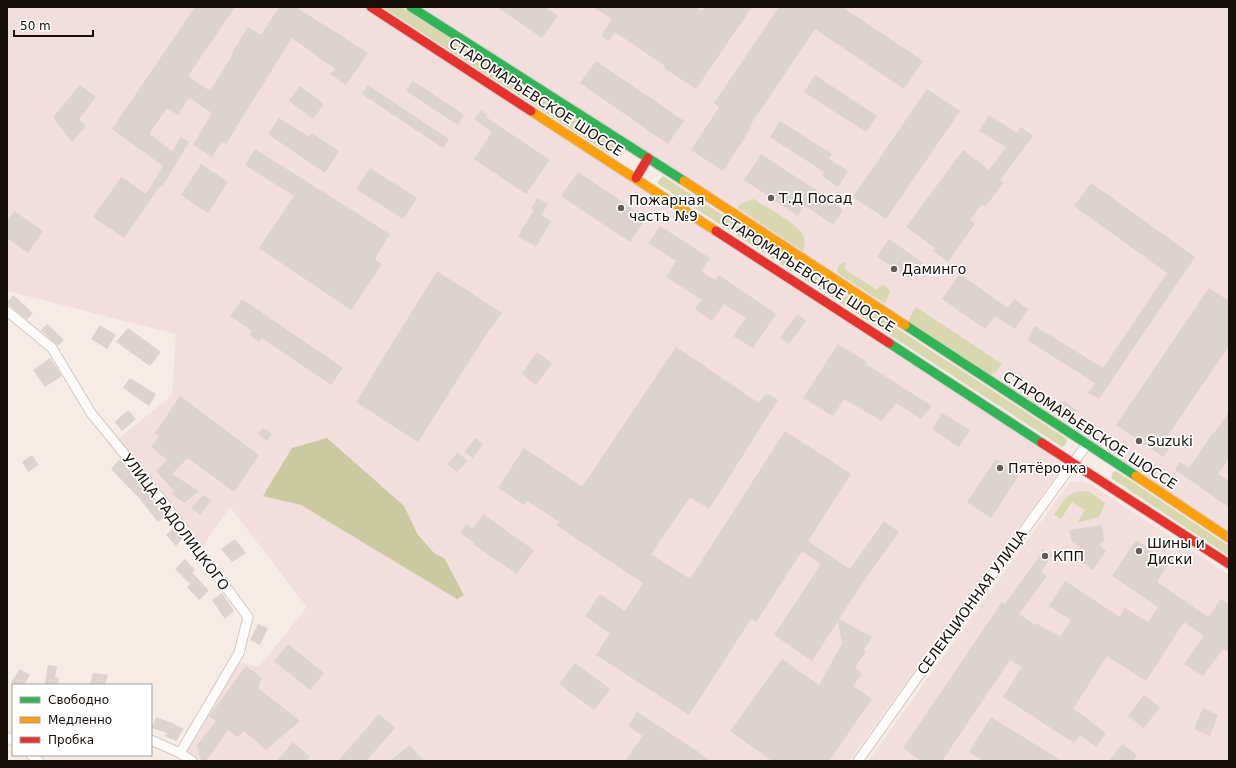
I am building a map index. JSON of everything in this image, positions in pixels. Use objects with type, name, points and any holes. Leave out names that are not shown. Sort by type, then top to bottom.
[{"type":"main road","name":"СТАРОМАРЬЕВСКОЕ ШОССЕ","points":[[371,7],[1229,564]]},
{"type":"main road","name":"СТАРОМАРЬЕВСКОЕ ШОССЕ","points":[[410,7],[648,158],[1229,538]]},
{"type":"main road","points":[[636,178],[648,158]]},
{"type":"street","name":"УЛИЦА РАДОЛИЦКОГО","points":[[7,311],[52,348],[91,413],[165,504],[248,616],[239,653],[180,753]]},
{"type":"street","name":"СЕЛЕКЦИОННАЯ УЛИЦА","points":[[858,761],[1087,444]]},
{"type":"street","points":[[152,740],[180,753],[192,761]]},
{"type":"shaded area","points":[[7,7],[362,7],[1065,464],[849,761],[197,761],[184,751],[238,662],[259,667],[307,607],[230,507],[201,548],[116,441],[172,395],[176,334],[7,291]]},
{"type":"shaded area","points":[[422,7],[1229,7],[1229,532]]},
{"type":"shaded area","points":[[327,438],[404,506],[418,535],[435,554],[444,558],[464,595],[457,599],[301,505],[263,496],[292,448]]},
{"type":"shaded area","points":[[1081,481],[1090,484],[1229,575],[1229,761],[868,761],[1069,483]]},
{"type":"green space","points":[[382,7],[401,7],[614,144],[614,148],[608,153]]},
{"type":"green space","points":[[663,176],[1067,439],[1067,442],[1062,447],[658,184],[658,181]]},
{"type":"green space","points":[[754,199],[784,218],[799,230],[803,235],[804,240],[803,251],[738,208],[740,204]]},
{"type":"green space","points":[[845,262],[846,264],[844,269],[877,290],[881,285],[889,289],[890,291],[884,303],[839,274],[837,270],[838,267],[840,264]]},
{"type":"green space","points":[[916,307],[1002,364],[995,373],[989,374],[909,322],[910,317]]},
{"type":"green space","points":[[1116,471],[1229,546],[1229,556],[1111,478],[1113,472]]},
{"type":"green space","points":[[1084,491],[1090,492],[1105,503],[1099,517],[1077,523],[1085,510],[1072,502],[1061,519],[1054,515],[1069,495]]},
{"type":"building","points":[[195,7],[235,7],[188,76],[210,91],[248,27],[261,35],[279,7],[296,7],[368,53],[346,85],[330,74],[335,69],[292,38],[226,144],[222,141],[212,157],[193,145],[212,113],[189,98],[178,115],[167,108],[149,134],[172,151],[181,137],[189,142],[162,187],[160,186],[124,238],[93,217],[121,177],[146,194],[163,166],[112,129]]},
{"type":"building","points":[[497,7],[545,7],[558,16],[542,38]]},
{"type":"building","points":[[593,7],[696,7],[702,11],[705,7],[752,7],[696,89],[664,68],[665,66],[615,32],[609,41],[601,36],[612,19]]},
{"type":"building","points":[[779,7],[842,7],[923,61],[904,89],[815,29],[749,127],[751,128],[723,171],[691,150],[719,107],[714,103]]},
{"type":"building","points":[[596,61],[684,121],[668,144],[580,83]]},
{"type":"building","points":[[815,75],[877,116],[866,132],[804,92]]},
{"type":"building","points":[[413,81],[464,115],[458,125],[406,91]]},
{"type":"building","points":[[80,85],[96,97],[79,119],[86,126],[72,142],[53,117]]},
{"type":"building","points":[[368,85],[449,139],[443,148],[362,94]]},
{"type":"building","points":[[300,86],[324,104],[313,119],[289,101]]},
{"type":"building","points":[[927,89],[960,111],[886,219],[853,197]]},
{"type":"building","points":[[481,110],[487,115],[486,117],[550,160],[526,194],[474,159],[492,132],[474,119]]},
{"type":"building","points":[[989,115],[1017,133],[1021,127],[1033,136],[1000,180],[1004,182],[985,207],[982,204],[970,220],[975,224],[948,262],[933,251],[935,248],[906,227],[963,150],[989,170],[1006,147],[979,131]]},
{"type":"building","points":[[279,118],[309,137],[312,133],[339,151],[325,173],[268,134]]},
{"type":"building","points":[[780,121],[832,154],[829,159],[848,171],[838,187],[822,176],[824,172],[770,137]]},
{"type":"building","points":[[255,149],[390,234],[375,259],[382,264],[351,310],[259,248],[294,196],[245,165]]},
{"type":"building","points":[[761,154],[842,209],[842,212],[833,225],[804,205],[798,216],[744,180]]},
{"type":"building","points":[[201,164],[228,182],[208,213],[181,195]]},
{"type":"building","points":[[370,168],[417,198],[403,219],[356,189]]},
{"type":"building","points":[[578,172],[646,218],[630,242],[561,196]]},
{"type":"building","points":[[1091,183],[1195,257],[1099,399],[1088,393],[1095,383],[1027,340],[1035,326],[1103,368],[1167,273],[1074,206]]},
{"type":"building","points":[[537,198],[548,204],[541,215],[551,221],[536,247],[518,236],[534,210],[531,209]]},
{"type":"building","points":[[14,211],[43,231],[28,253],[7,238],[7,222]]},
{"type":"building","points":[[660,226],[710,258],[701,271],[715,280],[719,275],[776,314],[753,348],[733,336],[746,318],[724,304],[712,321],[695,309],[702,300],[666,277],[676,261],[649,243]]},
{"type":"building","points":[[889,239],[923,263],[911,280],[877,256]]},
{"type":"building","points":[[437,271],[502,313],[489,330],[418,442],[356,402]]},
{"type":"building","points":[[960,274],[1008,308],[1014,299],[1028,309],[1015,329],[995,316],[985,329],[942,299]]},
{"type":"building","points":[[1209,288],[1229,301],[1229,346],[1168,435],[1175,440],[1163,457],[1116,425]]},
{"type":"building","points":[[13,295],[33,313],[27,320],[7,303]]},
{"type":"building","points":[[242,299],[343,368],[331,385],[262,338],[259,342],[250,335],[252,331],[230,316]]},
{"type":"building","points":[[797,314],[806,321],[789,344],[780,338]]},
{"type":"building","points":[[47,324],[64,340],[58,346],[41,330]]},
{"type":"building","points":[[100,325],[116,335],[107,349],[91,339]]},
{"type":"building","points":[[128,328],[161,352],[150,366],[116,342]]},
{"type":"building","points":[[838,344],[867,362],[866,364],[932,406],[921,419],[896,403],[882,421],[844,399],[833,416],[803,398]]},
{"type":"building","points":[[676,347],[759,403],[766,393],[778,400],[709,509],[690,497],[651,554],[690,579],[785,431],[851,474],[808,541],[850,569],[884,521],[899,532],[865,579],[839,619],[872,637],[864,650],[866,652],[855,667],[862,674],[853,686],[872,699],[829,761],[772,761],[730,731],[782,659],[819,685],[842,644],[838,621],[812,661],[774,635],[821,564],[802,551],[756,622],[751,619],[689,715],[596,655],[610,633],[585,616],[600,594],[625,611],[643,583],[556,525],[559,522],[527,501],[524,505],[498,488],[524,448],[582,487]]},
{"type":"building","points":[[537,352],[552,363],[536,385],[522,374]]},
{"type":"building","points":[[50,358],[62,376],[45,387],[33,370]]},
{"type":"building","points":[[130,378],[156,394],[149,406],[123,388]]},
{"type":"building","points":[[180,396],[259,455],[234,492],[188,458],[172,474],[199,491],[184,503],[172,494],[174,491],[156,471],[167,460],[151,447],[159,436],[155,433]]},
{"type":"building","points":[[1064,401],[1077,410],[1072,418],[1059,410]]},
{"type":"building","points":[[128,410],[136,419],[122,431],[115,422]]},
{"type":"building","points":[[1229,412],[1229,459],[1218,474],[1229,481],[1229,507],[1175,470],[1180,462],[1189,468]]},
{"type":"building","points":[[942,413],[970,430],[959,447],[932,429]]},
{"type":"building","points":[[263,428],[272,434],[267,441],[258,434]]},
{"type":"building","points":[[475,438],[483,444],[473,458],[465,452]]},
{"type":"building","points":[[458,452],[467,461],[457,472],[447,464]]},
{"type":"building","points":[[32,455],[39,465],[28,472],[22,462]]},
{"type":"building","points":[[120,459],[166,516],[158,522],[136,494],[111,469]]},
{"type":"building","points":[[996,459],[1020,474],[991,518],[967,502]]},
{"type":"building","points":[[203,495],[211,500],[200,515],[191,508]]},
{"type":"building","points":[[483,514],[534,550],[517,574],[473,544],[474,543],[460,533],[466,524],[473,528]]},
{"type":"building","points":[[1102,525],[1104,540],[1099,545],[1106,551],[1093,570],[1074,556],[1080,547],[1072,542],[1069,530]]},
{"type":"building","points":[[173,528],[183,538],[176,546],[166,535]]},
{"type":"building","points":[[235,539],[246,553],[232,562],[221,549]]},
{"type":"building","points":[[1136,540],[1169,563],[1157,582],[1208,617],[1221,599],[1229,604],[1229,653],[1223,649],[1203,676],[1184,664],[1204,636],[1184,622],[1146,681],[1107,656],[1073,709],[1106,733],[1096,747],[1080,735],[1074,743],[1003,697],[1022,667],[1010,660],[942,761],[922,761],[903,748],[1002,602],[1005,604],[1039,557],[1043,549],[1052,555],[1041,572],[1047,576],[1019,614],[1035,625],[1036,623],[1060,637],[1071,620],[1049,606],[1065,581],[1120,617],[1125,608],[1148,622],[1158,607],[1112,576]]},
{"type":"building","points":[[185,559],[195,570],[192,572],[209,591],[199,600],[187,587],[190,584],[175,569]]},
{"type":"building","points":[[222,593],[234,611],[225,619],[212,600]]},
{"type":"building","points":[[258,624],[268,628],[260,645],[250,640]]},
{"type":"building","points":[[288,644],[324,673],[310,690],[274,661]]},
{"type":"building","points":[[575,663],[610,689],[594,710],[559,684]]},
{"type":"building","points":[[48,665],[57,666],[55,677],[59,678],[58,684],[45,684]]},
{"type":"building","points":[[246,666],[262,678],[258,688],[300,721],[266,750],[244,731],[238,737],[228,730],[206,761],[201,761],[197,745],[216,721],[209,716]]},
{"type":"building","points":[[20,669],[30,675],[25,684],[15,684],[11,682]]},
{"type":"building","points":[[93,673],[108,675],[105,684],[90,684]]},
{"type":"building","points":[[1144,695],[1160,707],[1144,728],[1128,716]]},
{"type":"building","points":[[1203,708],[1218,715],[1210,736],[1194,729]]},
{"type":"building","points":[[637,712],[699,752],[710,761],[625,761],[643,736],[628,726]]},
{"type":"building","points":[[379,714],[395,728],[366,761],[338,761]]},
{"type":"building","points":[[156,717],[184,729],[176,741],[165,736],[167,733],[152,728]]},
{"type":"building","points":[[991,717],[1062,761],[984,761],[969,752]]},
{"type":"building","points":[[293,742],[310,757],[306,761],[277,761]]},
{"type":"building","points":[[1122,744],[1137,755],[1133,761],[1109,761]]},
{"type":"building","points":[[410,745],[424,761],[390,761]]},
{"type":"traffic: fast","points":[[411,7],[684,181]]},
{"type":"traffic: fast","points":[[905,325],[1136,476]]},
{"type":"traffic: fast","points":[[889,343],[1042,443]]},
{"type":"traffic: slow","points":[[531,111],[716,231]]},
{"type":"traffic: slow","points":[[684,181],[905,325]]},
{"type":"traffic: slow","points":[[1136,476],[1229,538]]},
{"type":"traffic: jam","points":[[371,7],[531,111]]},
{"type":"traffic: jam","points":[[636,178],[648,158]]},
{"type":"traffic: jam","points":[[716,231],[889,343]]},
{"type":"traffic: jam","points":[[1042,443],[1229,564]]},
{"type":"place","name":"Т.Д Посад","points":[[771,198]]},
{"type":"place","name":"Пожарная часть №9","points":[[621,208]]},
{"type":"place","name":"Даминго","points":[[894,269]]},
{"type":"place","name":"Suzuki","points":[[1139,441]]},
{"type":"place","name":"Пятёрочка","points":[[1000,468]]},
{"type":"place","name":"Шины и Диски","points":[[1139,551]]},
{"type":"place","name":"КПП","points":[[1045,556]]}]
